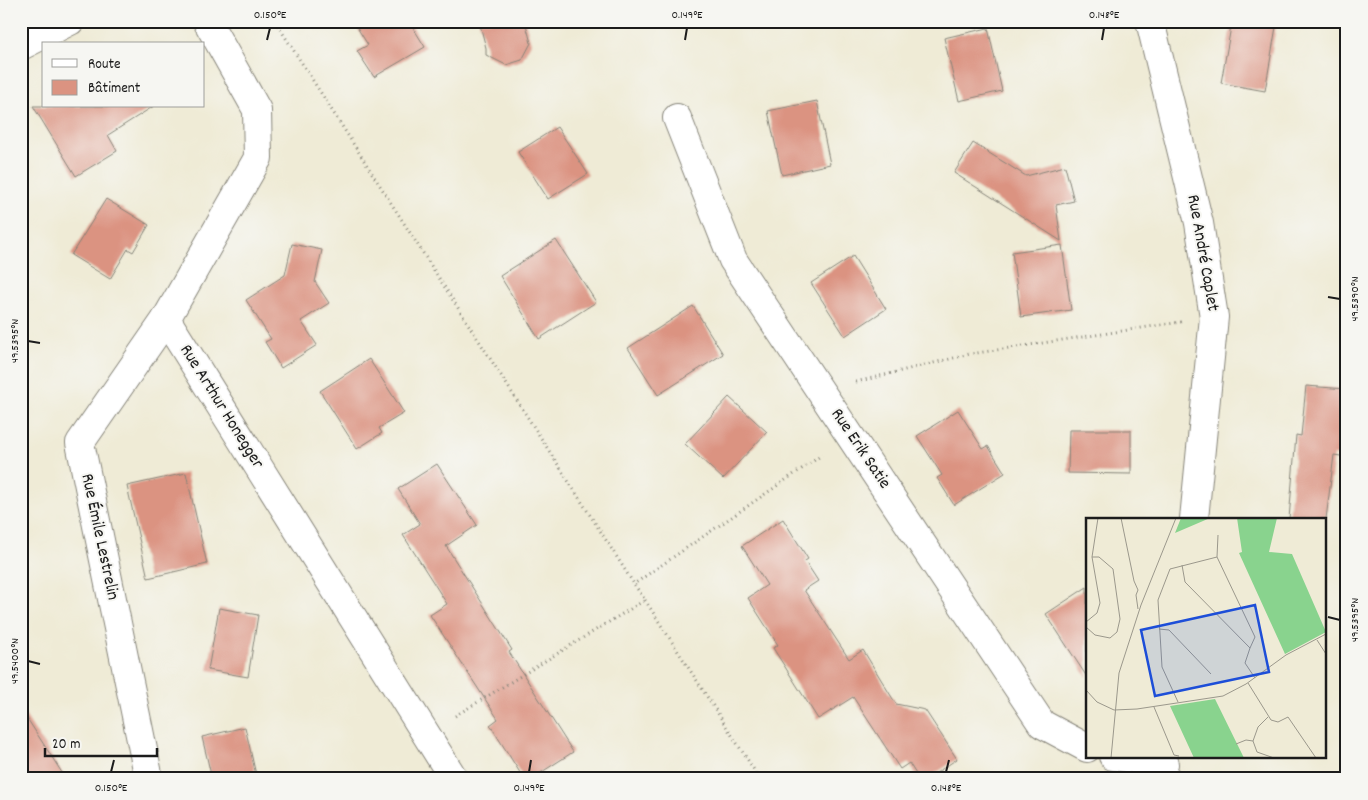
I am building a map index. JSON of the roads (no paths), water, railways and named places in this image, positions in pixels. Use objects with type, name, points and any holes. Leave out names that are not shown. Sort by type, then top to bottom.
[{"type":"street","points":[[21,46],[70,21]]},
{"type":"street","points":[[166,319],[258,158],[256,110],[208,21]]},
{"type":"street","name":"Rue André Caplet","points":[[1150,21],[1198,223],[1214,317],[1194,518]]},
{"type":"street","name":"Rue Erik Satie","points":[[677,118],[733,260],[1042,724],[1086,747]]},
{"type":"street","name":"Rue Arthur Honegger","points":[[166,319],[454,779]]},
{"type":"street","name":"Rue Émile Lestrelin","points":[[149,779],[80,443],[166,319]]},
{"type":"street","points":[[1123,758],[1164,766]]}]
